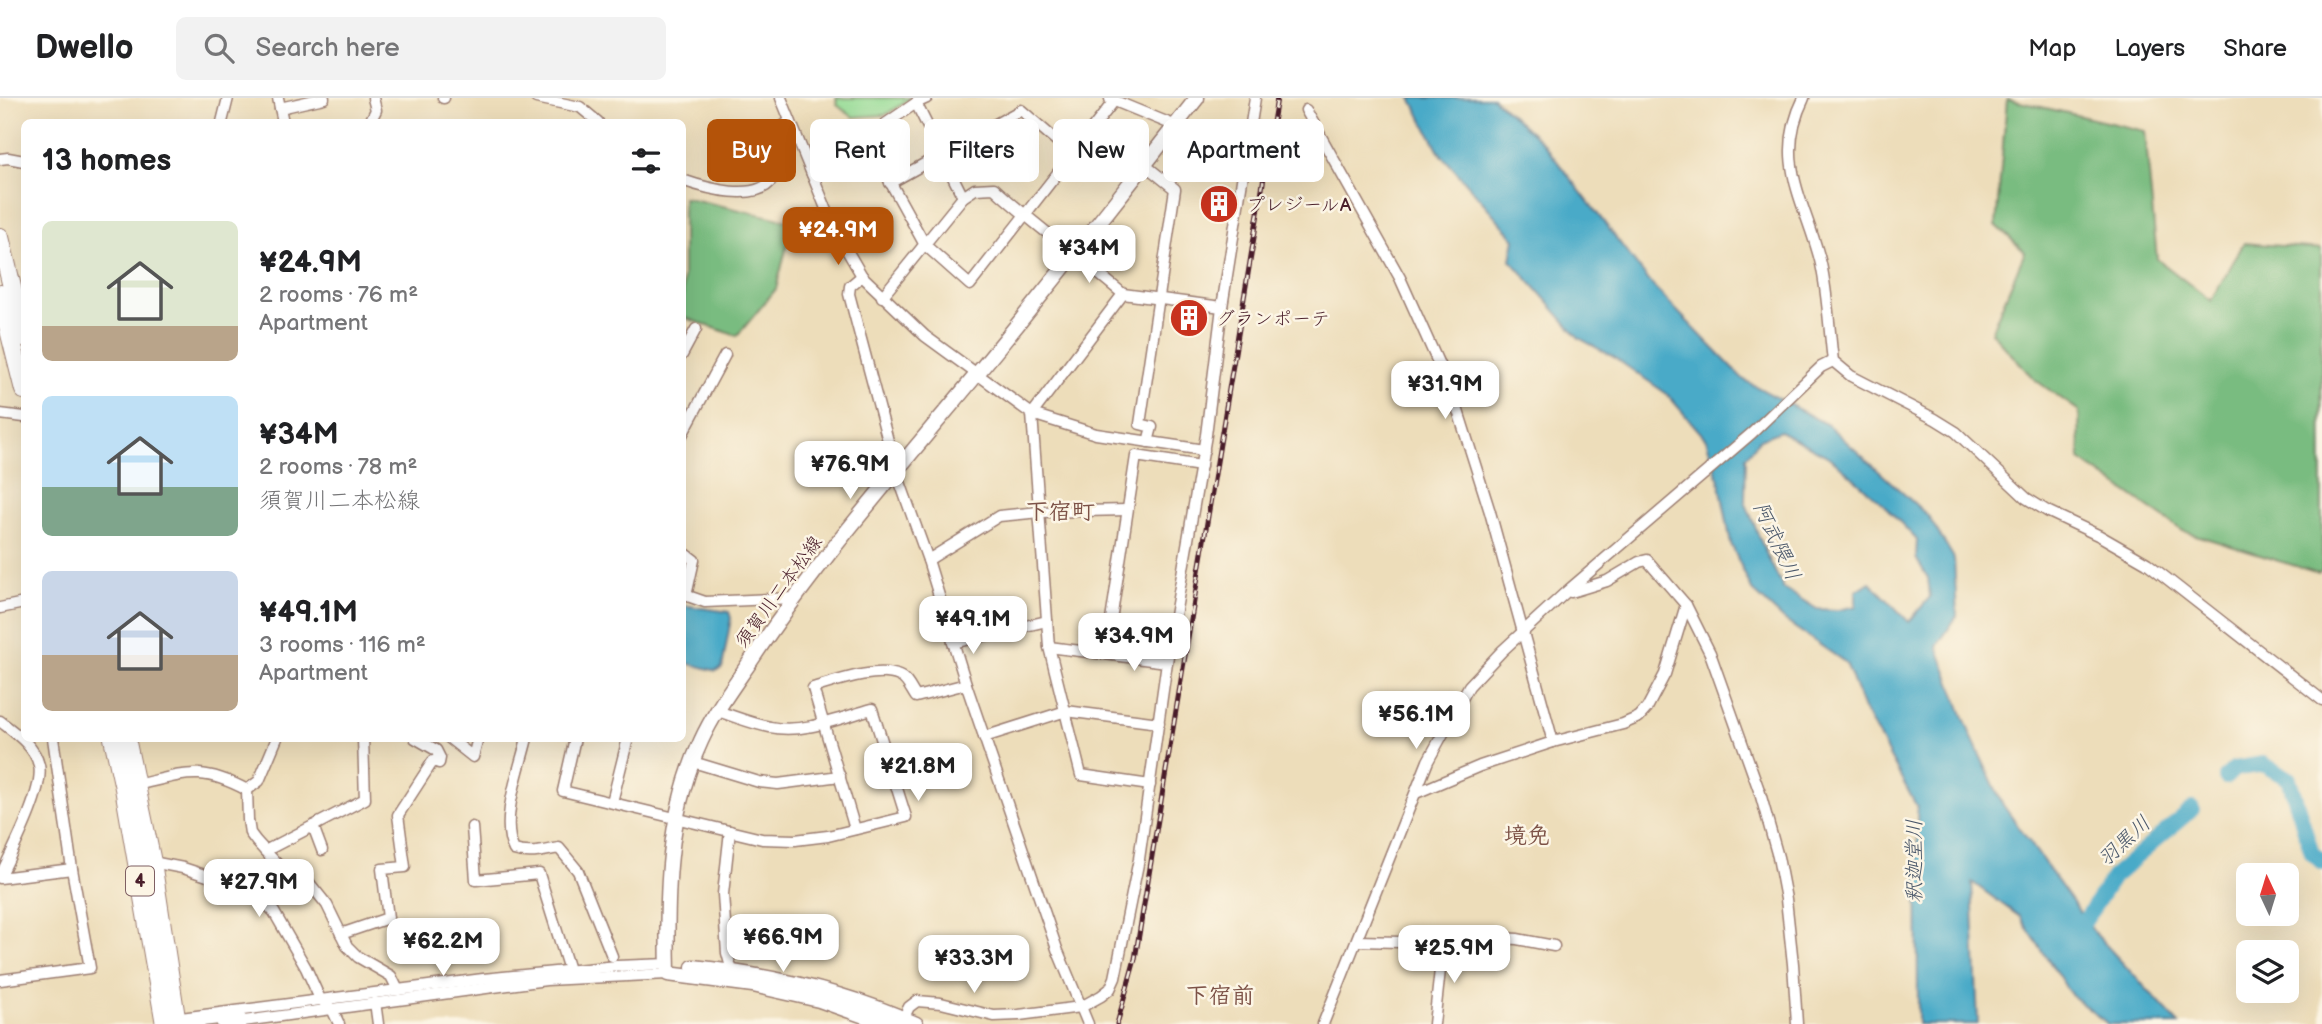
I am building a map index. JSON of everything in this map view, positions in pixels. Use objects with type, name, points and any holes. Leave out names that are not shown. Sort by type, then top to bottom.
[{"type":"highway","points":[[0,237],[21,324]]},
{"type":"highway","points":[[0,294],[21,378]]},
{"type":"highway","name":"4","points":[[114,742],[163,974]]},
{"type":"highway","name":"4","points":[[127,742],[152,862],[163,974]]},
{"type":"highway","points":[[163,974],[165,1011],[173,1023]]},
{"type":"highway","points":[[148,1024],[157,1016],[163,974]]},
{"type":"main road","name":"須賀川二本松線","points":[[1181,119],[1197,98]]},
{"type":"main road","name":"須賀川二本松線","points":[[1149,160],[1163,142]]},
{"type":"main road","name":"須賀川二本松線","points":[[668,969],[669,869],[675,818],[701,741],[717,711],[794,598],[1131,182]]},
{"type":"main road","points":[[668,969],[732,971],[822,990],[906,1022]]},
{"type":"main road","points":[[668,969],[819,1000],[887,1024]]},
{"type":"street","points":[[223,119],[228,98]]},
{"type":"street","points":[[279,103],[324,98]]},
{"type":"street","points":[[372,119],[376,110],[373,98]]},
{"type":"street","points":[[536,98],[580,107],[594,119]]},
{"type":"street","points":[[780,98],[789,119]]},
{"type":"street","points":[[906,1022],[909,1007],[917,1001],[941,1003],[994,1016],[1081,1007],[1110,989],[1115,978],[1132,902],[1167,662],[1204,450],[1222,307],[1255,98]]},
{"type":"street","points":[[1804,98],[1793,134],[1793,173],[1797,195],[1821,268],[1833,361],[1852,376],[1956,432],[2026,498],[2147,564],[2322,700]]},
{"type":"street","points":[[1098,119],[1111,100],[1163,121]]},
{"type":"street","points":[[894,119],[921,101],[928,119]]},
{"type":"street","points":[[1005,119],[1021,110],[1031,119]]},
{"type":"street","points":[[1306,110],[1400,278],[1454,398],[1524,632],[1553,742]]},
{"type":"street","points":[[1039,126],[1053,138]]},
{"type":"street","points":[[796,135],[810,169]]},
{"type":"street","points":[[0,159],[21,161]]},
{"type":"street","points":[[924,164],[890,183],[925,245],[970,285],[1053,179]]},
{"type":"street","points":[[1148,442],[1152,427],[1140,424],[1175,189],[1149,168]]},
{"type":"street","points":[[686,181],[744,193],[766,187],[770,182]]},
{"type":"street","points":[[815,182],[834,228],[862,276],[925,337],[1032,414],[1096,434],[1204,450]]},
{"type":"street","points":[[956,182],[963,197]]},
{"type":"street","points":[[882,297],[963,197],[975,189],[994,188],[1123,294],[1222,307]]},
{"type":"street","points":[[862,276],[850,286],[849,294],[896,471],[928,560],[965,684],[1057,948],[1088,1024]]},
{"type":"street","points":[[1123,294],[1032,414],[1049,647],[1081,775],[1150,785]]},
{"type":"street","points":[[686,348],[696,329]]},
{"type":"street","points":[[686,428],[725,355]]},
{"type":"street","points":[[1323,1024],[1433,750],[1469,686],[1502,651],[1565,593],[1752,433],[1821,367],[1833,361]]},
{"type":"street","points":[[0,414],[21,418]]},
{"type":"street","points":[[1106,653],[1136,456],[1201,466]]},
{"type":"street","points":[[928,560],[999,516],[1127,510]]},
{"type":"street","points":[[686,554],[694,560],[686,588]]},
{"type":"street","points":[[1565,593],[1607,580],[1647,560],[1686,605],[1710,653],[1760,793],[1778,857],[1791,938],[1797,1024]]},
{"type":"street","points":[[686,596],[705,602],[794,598]]},
{"type":"street","points":[[0,608],[21,604]]},
{"type":"street","points":[[1416,793],[1480,766],[1639,717],[1647,708],[1665,674],[1686,605]]},
{"type":"street","points":[[953,643],[1047,621]]},
{"type":"street","points":[[1049,647],[1167,662]]},
{"type":"street","points":[[855,829],[813,688],[860,674],[897,674],[916,696],[965,684]]},
{"type":"street","points":[[574,742],[563,791],[762,839],[795,840],[828,836],[906,817],[872,709],[788,729],[769,727],[717,711]]},
{"type":"street","points":[[984,737],[1066,711],[1159,723]]},
{"type":"street","points":[[0,721],[21,738]]},
{"type":"street","points":[[0,878],[37,793],[40,766],[26,742]]},
{"type":"street","points":[[0,980],[90,968],[54,742]]},
{"type":"street","points":[[247,790],[259,781],[275,742]]},
{"type":"street","points":[[265,851],[365,799],[363,742]]},
{"type":"street","points":[[341,934],[388,918],[382,869],[405,867],[398,815],[433,761],[439,763],[440,758],[436,750],[422,742]]},
{"type":"street","points":[[454,742],[473,757],[477,742]]},
{"type":"street","points":[[526,742],[508,818],[510,844],[514,850],[521,852],[537,853],[559,848],[578,871],[612,956]]},
{"type":"street","points":[[612,802],[627,742]]},
{"type":"street","points":[[693,762],[759,782],[778,784],[840,776]]},
{"type":"street","points":[[40,766],[57,763]]},
{"type":"street","points":[[136,785],[187,774],[215,775],[247,790]]},
{"type":"street","points":[[247,790],[250,833],[286,870],[303,875],[327,905],[347,946],[358,957],[391,976],[398,990]]},
{"type":"street","points":[[313,826],[322,850]]},
{"type":"street","points":[[472,827],[476,880],[539,874],[569,970]]},
{"type":"street","points":[[730,831],[723,894],[727,953],[732,971]]},
{"type":"street","points":[[152,862],[183,868],[232,884],[262,900],[274,912],[306,968],[320,999],[331,1009],[340,1024]]},
{"type":"street","points":[[0,878],[72,869]]},
{"type":"street","points":[[1357,941],[1443,943],[1482,937],[1517,939],[1555,946]]},
{"type":"street","points":[[1434,1024],[1443,943]]},
{"type":"street","points":[[163,974],[179,1012],[183,1014],[569,970],[668,969]]},
{"type":"street","points":[[231,1023],[546,980],[668,969]]},
{"type":"street","points":[[375,1002],[378,1024]]},
{"type":"street","points":[[173,1023],[304,1008],[331,1009]]},
{"type":"street","points":[[173,1023],[204,1013]]},
{"type":"green space","points":[[836,98],[912,98],[885,115],[853,117],[837,105]]},
{"type":"green space","points":[[2007,99],[2145,131],[2157,259],[2211,301],[2244,243],[2321,249],[2322,571],[2318,573],[2183,531],[2080,460],[2079,411],[2034,379],[1991,332],[2025,252],[1996,225]]},
{"type":"green space","points":[[686,198],[793,222],[776,289],[737,336],[686,318]]},
{"type":"water","points":[[1411,98],[1493,98],[1543,143],[1653,286],[1744,380],[1828,425],[1928,516],[1954,558],[1957,616],[1937,646],[1971,736],[2003,805],[2094,932],[2179,1024],[2108,1024],[2072,996],[2020,917],[1972,882],[1978,1024],[1918,1024],[1917,807],[1864,709],[1846,663],[1784,620],[1752,590],[1731,544],[1720,484],[1706,439],[1667,394],[1612,356],[1579,338],[1511,260],[1515,239],[1440,153]],"holes":[[[1780,431],[1831,458],[1884,505],[1917,540],[1916,558],[1928,578],[1930,597],[1909,622],[1870,582],[1856,591],[1856,606],[1839,610],[1817,609],[1783,588],[1764,549],[1745,501],[1746,457],[1760,439]]]},
{"type":"water","points":[[686,606],[729,612],[731,618],[722,668],[716,671],[686,663]]},
{"type":"waterway","name":"羽黒川","points":[[2226,777],[2234,769],[2263,764],[2289,779],[2312,853],[2322,862]]},
{"type":"waterway","name":"羽黒川","points":[[2074,938],[2113,877],[2192,809]]},
{"type":"railway","points":[[1117,1024],[1135,959],[1277,98]]},
{"type":"place","name":"プレジールA","points":[[1219,204]]},
{"type":"place","name":"グランポーテ","points":[[1189,318]]},
{"type":"district","name":"下宿町","points":[[1060,511]]},
{"type":"district","name":"境免","points":[[1527,835]]},
{"type":"district","name":"下宿前","points":[[1220,995]]},
{"type":"water label","name":"阿武隈川","points":[[1777,541]]},
{"type":"water label","name":"釈迦堂川","points":[[1914,861]]}]
